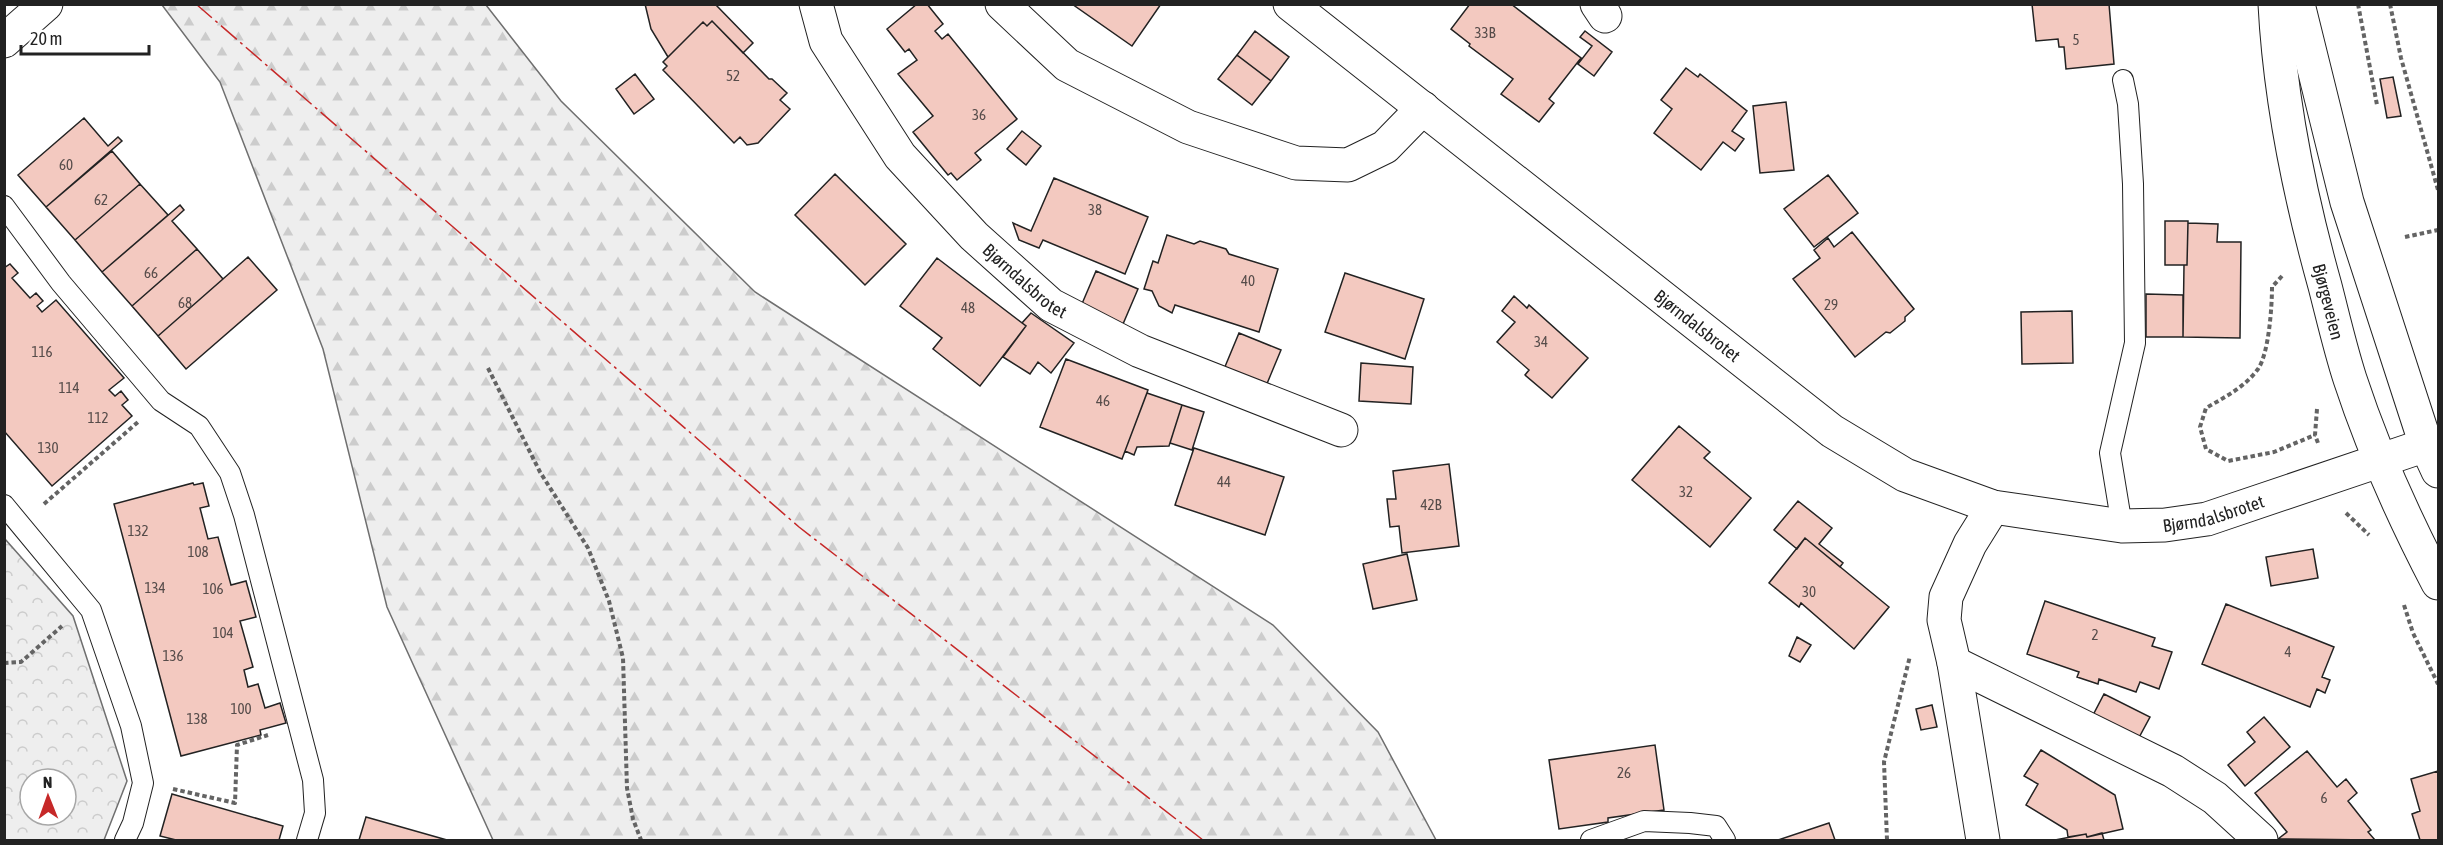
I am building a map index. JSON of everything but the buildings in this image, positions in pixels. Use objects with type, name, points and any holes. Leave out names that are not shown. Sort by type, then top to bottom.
[{"type":"street","points":[[4,41],[46,4]]},
{"type":"street","name":"Bjørndalsbrotet","points":[[816,4],[826,41],[900,156],[974,236],[1051,305],[1140,351],[1341,430]]},
{"type":"street","points":[[1002,4],[1067,65],[1188,127],[1296,163],[1348,165],[1385,147],[1423,108]]},
{"type":"street","name":"Bjørndalsbrotet","points":[[1290,4],[1832,431],[1905,476],[1993,507],[2122,526],[2165,525],[2207,519],[2380,461],[2432,458]]},
{"type":"street","name":"Bjørgeveien","points":[[2275,4],[2278,62],[2289,138],[2303,208],[2350,378],[2380,461],[2418,545],[2439,583]]},
{"type":"street","points":[[2298,4],[2347,202],[2432,458]]},
{"type":"street","points":[[1983,840],[1954,663],[1944,620],[1946,597],[1970,544],[1993,507]]},
{"type":"street","points":[[1954,663],[2173,771],[2215,798],[2262,840]]},
{"type":"lane","points":[[2122,526],[2110,453],[2135,343],[2133,184],[2128,104],[2123,80]]},
{"type":"lane","points":[[4,206],[61,283],[161,401],[199,426],[230,473],[244,515],[313,780],[315,813],[307,840]]},
{"type":"lane","points":[[4,506],[91,610],[132,726],[143,783],[133,823],[125,840]]},
{"type":"lane","points":[[1591,840],[1644,821],[1716,826],[1725,840]]},
{"type":"path","points":[[2358,4],[2377,105]]},
{"type":"path","points":[[2390,4],[2401,58],[2439,190]]},
{"type":"path","points":[[2405,237],[2439,230]]},
{"type":"path","points":[[2284,274],[2272,287],[2272,317],[2259,368],[2234,393],[2206,408],[2200,427],[2206,449],[2228,461],[2274,452],[2315,435]]},
{"type":"path","points":[[488,368],[540,472],[588,548],[609,601],[623,658],[627,788],[633,819],[642,840]]},
{"type":"path","points":[[21,524],[161,401]]},
{"type":"path","points":[[4,663],[21,662],[73,616],[91,610]]},
{"type":"path","points":[[1887,840],[1884,762],[1912,647]]},
{"type":"path","points":[[143,783],[235,803],[237,745],[299,726]]},
{"type":"green space","points":[[162,5],[486,5],[561,101],[755,292],[1273,625],[1378,732],[1436,840],[493,840],[387,607],[323,349],[220,82]]},
{"type":"green space","points":[[5,539],[73,616],[127,781],[104,840],[5,840]]},
{"type":"power","points":[[196,4],[799,527],[1203,840]]}]
